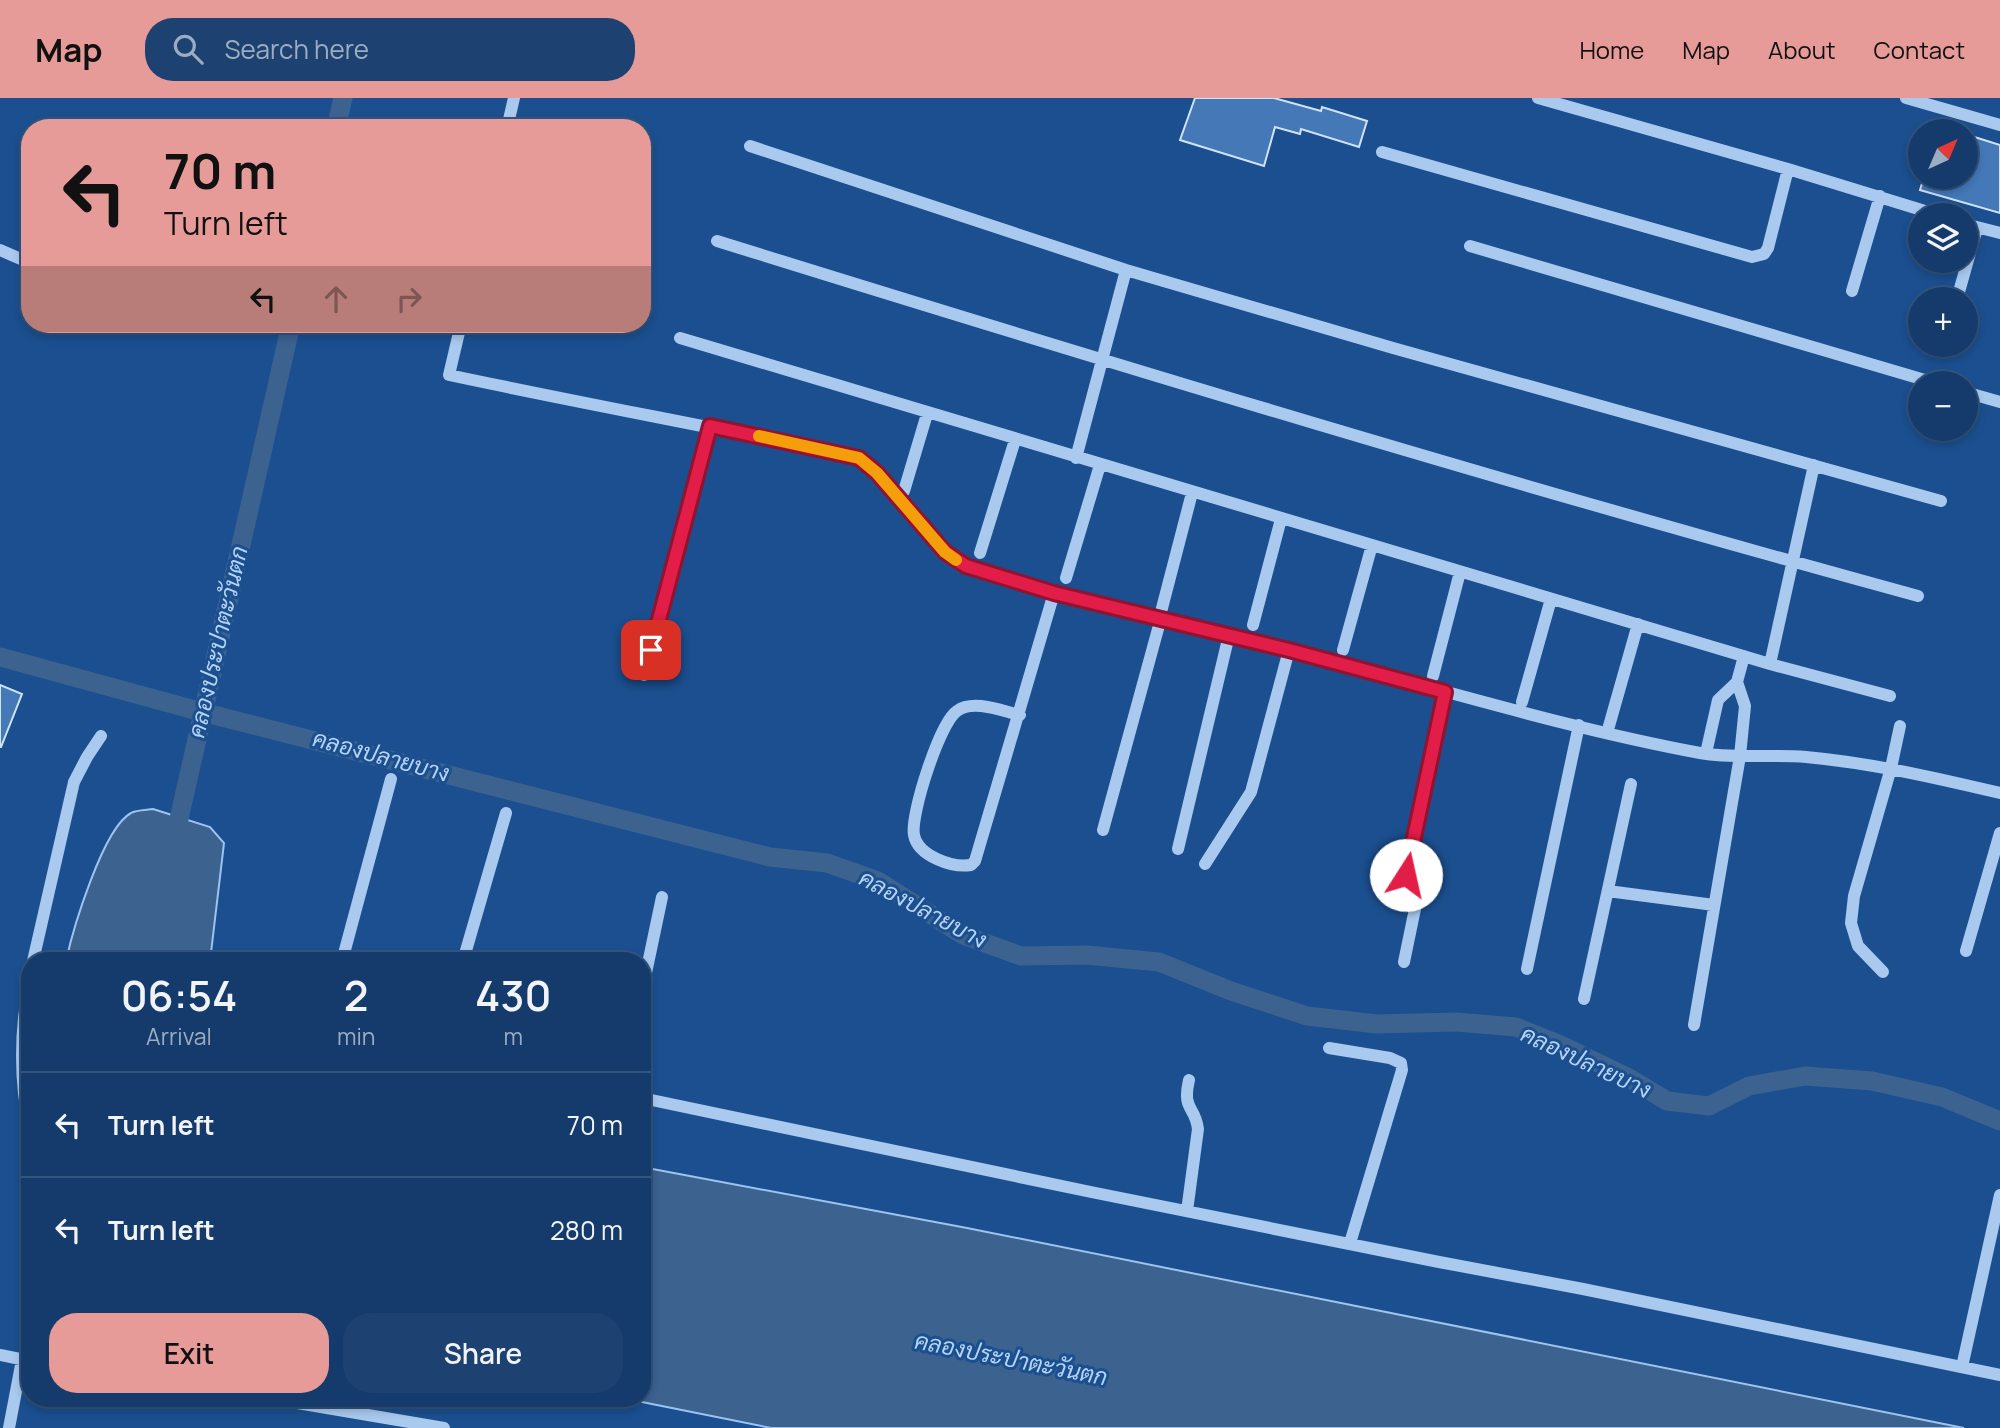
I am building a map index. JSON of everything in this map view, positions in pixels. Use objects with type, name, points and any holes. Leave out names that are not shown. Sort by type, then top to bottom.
[{"type":"street","points":[[509,119],[514,98]]},
{"type":"street","points":[[1538,98],[1908,205]]},
{"type":"street","points":[[1906,98],[2000,125]]},
{"type":"street","points":[[750,146],[1126,270],[1393,348],[1941,501]]},
{"type":"street","points":[[1382,152],[1752,257],[1764,254],[1768,248],[1788,169]]},
{"type":"street","points":[[1852,291],[1880,196]]},
{"type":"street","points":[[1978,228],[2000,233]]},
{"type":"street","points":[[717,241],[1103,361],[1918,596]]},
{"type":"street","points":[[1470,246],[1908,375]]},
{"type":"street","points":[[0,250],[21,260]]},
{"type":"street","points":[[1076,458],[1126,270]]},
{"type":"street","points":[[459,333],[449,375],[859,458],[877,473],[954,559],[966,566],[1054,593],[1161,615],[1579,726],[1706,753],[1807,757],[1891,768],[2000,793]]},
{"type":"street","points":[[680,338],[1192,493],[1770,664],[1890,696]]},
{"type":"street","points":[[1978,396],[2000,402]]},
{"type":"street","points":[[904,491],[927,414]]},
{"type":"street","points":[[644,675],[710,426]]},
{"type":"street","points":[[980,553],[1015,440]]},
{"type":"street","points":[[1066,578],[1100,465]]},
{"type":"street","points":[[1770,664],[1814,465]]},
{"type":"street","points":[[1103,830],[1192,493]]},
{"type":"street","points":[[1253,625],[1281,519]]},
{"type":"street","points":[[1343,650],[1371,545]]},
{"type":"street","points":[[1433,676],[1460,572]]},
{"type":"street","points":[[1020,715],[975,705],[956,711],[947,722],[921,791],[913,824],[914,838],[921,849],[932,857],[964,866],[975,861],[1020,715],[1054,593]]},
{"type":"street","points":[[1522,702],[1551,599]]},
{"type":"street","points":[[1609,726],[1638,624]]},
{"type":"street","points":[[1178,849],[1229,635]]},
{"type":"street","points":[[1205,864],[1251,792],[1289,650]]},
{"type":"street","points":[[1706,753],[1718,700],[1737,682],[1744,656]]},
{"type":"street","points":[[1694,1025],[1740,756],[1745,706],[1737,682]]},
{"type":"street","points":[[1404,962],[1416,904],[1408,887],[1407,864],[1445,692]]},
{"type":"street","points":[[1527,969],[1579,726]]},
{"type":"street","points":[[1883,972],[1858,946],[1851,923],[1854,896],[1891,768],[1900,726]]},
{"type":"street","points":[[35,952],[74,782],[101,736]]},
{"type":"street","points":[[344,952],[391,779]]},
{"type":"street","points":[[1584,999],[1630,784]]},
{"type":"street","points":[[466,952],[506,813]]},
{"type":"street","points":[[1966,951],[2000,833]]},
{"type":"street","points":[[1608,891],[1714,905]]},
{"type":"street","points":[[650,952],[662,897]]},
{"type":"street","points":[[1329,1048],[1390,1058],[1401,1063],[1402,1070],[1350,1243]]},
{"type":"street","points":[[1187,1211],[1198,1129],[1197,1120],[1188,1109],[1185,1097],[1189,1080]]},
{"type":"street","points":[[651,1100],[2000,1375]]},
{"type":"street","points":[[1962,1367],[2000,1195]]},
{"type":"street","points":[[0,1355],[21,1359]]},
{"type":"street","points":[[9,1428],[21,1380]]},
{"type":"street","points":[[321,1407],[444,1428]]},
{"type":"water","points":[[153,809],[210,827],[224,843],[211,952],[68,952],[91,881],[110,838],[120,822],[131,813]]},
{"type":"water","points":[[651,1169],[967,1228],[1964,1428],[771,1428],[651,1404]]},
{"type":"building","points":[[1195,98],[1274,98],[1321,111],[1322,107],[1367,121],[1359,147],[1301,129],[1300,134],[1275,127],[1264,166],[1180,140]]},
{"type":"building","points":[[1978,138],[2000,145],[2000,213],[1978,207],[1978,203],[1965,203],[1920,190],[1978,189]]},
{"type":"building","points":[[0,685],[22,694],[1,747],[0,747]]},
{"type":"waterway","name":"คลองประปาตะวันตก","points":[[338,119],[343,98]]},
{"type":"waterway","name":"คลองประปาตะวันตก","points":[[174,841],[289,333]]},
{"type":"waterway","name":"คลองปลายบาง","points":[[0,657],[202,712],[770,857],[827,863],[878,881],[963,935],[1021,956],[1087,955],[1159,962],[1231,991],[1307,1016],[1377,1024],[1456,1022],[1516,1027],[1561,1045],[1629,1078],[1667,1101],[1709,1106],[1749,1086],[1805,1076],[1872,1081],[1942,1097],[2000,1121]]},
{"type":"slow traffic","points":[[759,436],[859,458],[869,464],[945,552],[956,560]]},
{"type":"route","points":[[651,650],[710,426],[859,458],[869,464],[945,552],[966,566],[1054,593],[1289,650],[1445,692],[1406,875]]}]
